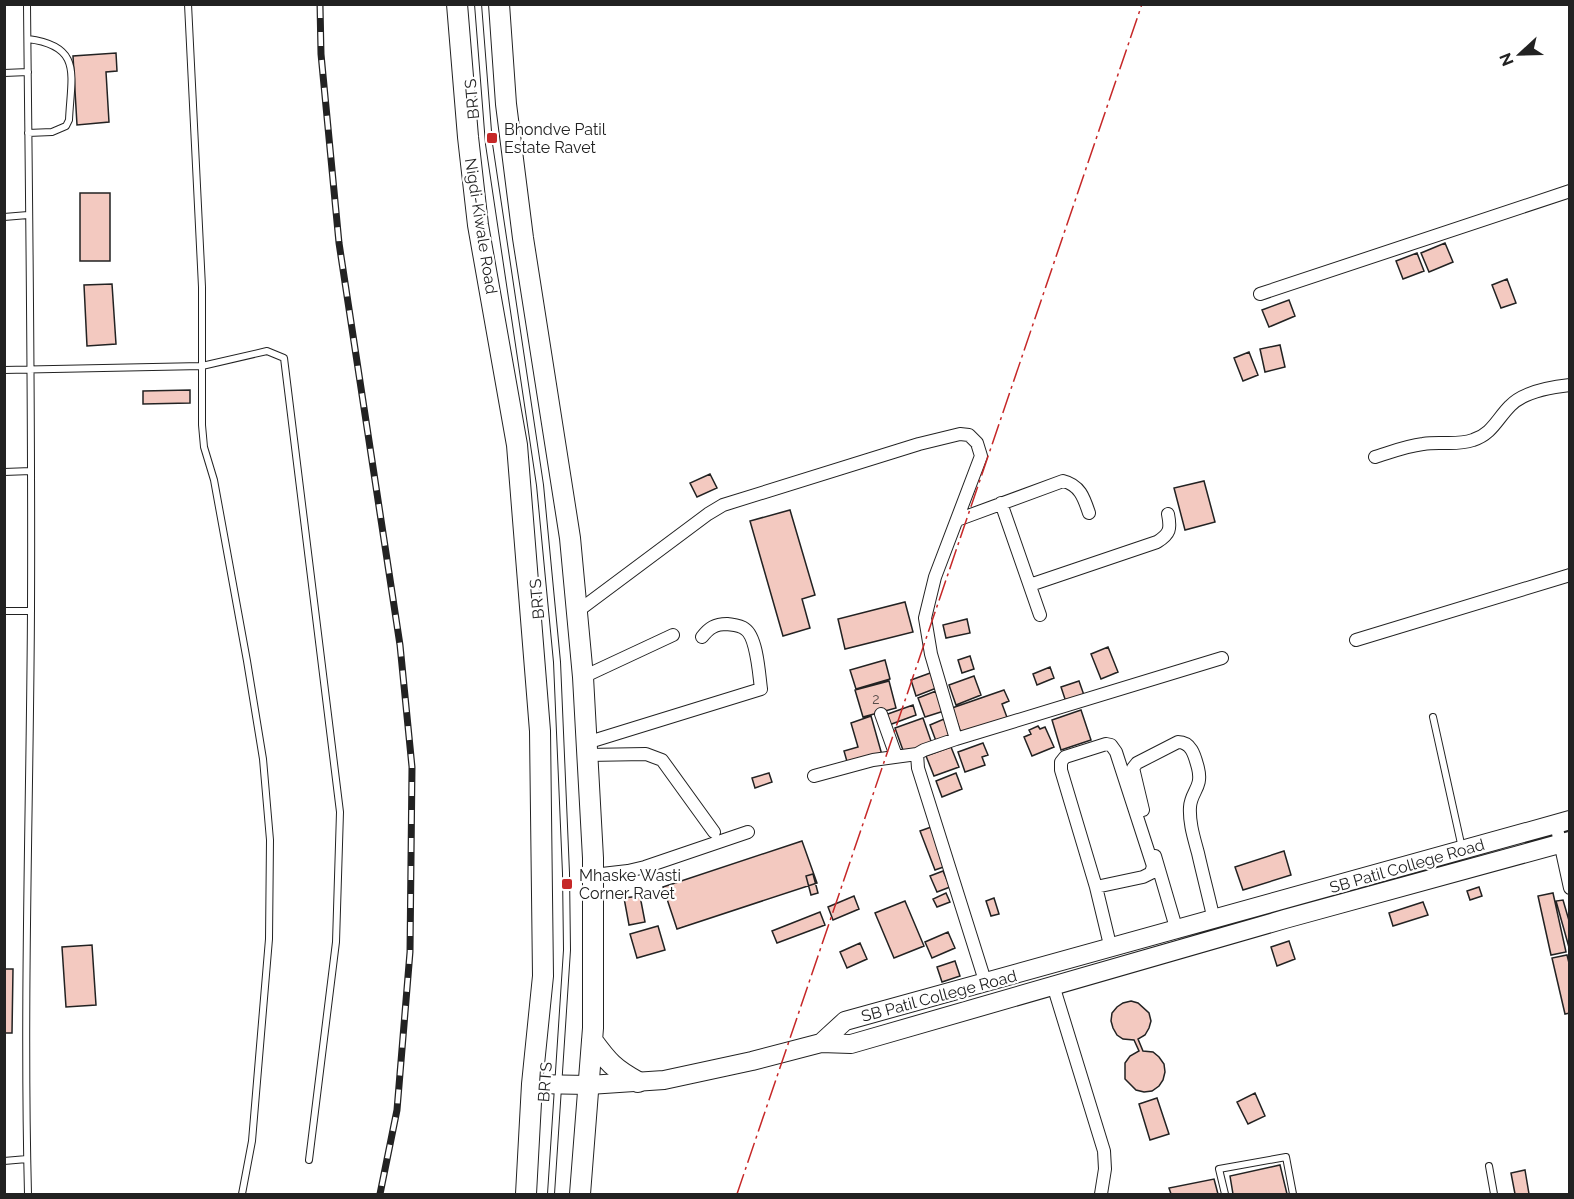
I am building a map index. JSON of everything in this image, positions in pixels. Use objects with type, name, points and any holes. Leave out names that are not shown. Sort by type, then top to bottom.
[{"type":"main road","name":"Nigdi-Kiwale Road","points":[[457,4],[478,225],[517,445],[540,731],[543,976],[532,1084],[526,1194]]},
{"type":"main road","points":[[499,4],[506,104],[570,538],[583,677],[593,875],[592,1040],[580,1194]]},
{"type":"main road","points":[[592,1040],[609,1063],[619,1072],[638,1082]]},
{"type":"street","points":[[1260,294],[1569,191]]},
{"type":"street","points":[[1375,457],[1407,447],[1438,443],[1454,445],[1483,436],[1496,426],[1511,404],[1538,392],[1569,385]]},
{"type":"street","points":[[578,611],[723,505],[919,444],[960,434],[969,435],[977,443],[981,456],[935,577],[925,618],[931,654],[956,739]]},
{"type":"street","points":[[957,520],[1063,481],[1072,483],[1083,494],[1089,513]]},
{"type":"street","points":[[1001,503],[1040,615]]},
{"type":"street","points":[[1030,585],[1157,542],[1167,536],[1170,531],[1168,514]]},
{"type":"street","points":[[1356,640],[1569,575]]},
{"type":"street","points":[[586,749],[761,689],[754,644],[744,627],[720,624],[708,629],[702,637]]},
{"type":"street","points":[[583,677],[673,635]]},
{"type":"street","points":[[814,776],[873,759],[917,754],[956,739],[1222,658]]},
{"type":"street","points":[[881,714],[896,756]]},
{"type":"street","points":[[1177,931],[1133,768],[1137,763],[1178,742],[1184,742],[1190,747],[1198,767],[1199,789],[1192,797],[1191,827],[1214,920]]},
{"type":"street","points":[[1096,887],[1143,877],[1151,873],[1153,866],[1116,752],[1111,745],[1106,744],[1065,757],[1061,762],[1061,770],[1096,887],[1111,949]]},
{"type":"street","points":[[586,749],[646,754],[662,760],[714,832]]},
{"type":"street","points":[[917,754],[918,768],[986,984]]},
{"type":"street","points":[[1563,822],[1569,888]]},
{"type":"street","name":"SB Patil College Road","points":[[821,1043],[845,1022],[1563,822]]},
{"type":"street","points":[[593,875],[645,867],[748,832]]},
{"type":"street","name":"SB Patil College Road","points":[[821,1043],[850,1044],[1285,919],[1565,842]]},
{"type":"street","points":[[1053,985],[1104,1151],[1105,1169],[1101,1194]]},
{"type":"street","points":[[532,1084],[589,1085],[664,1080],[821,1043]]},
{"type":"lane","points":[[27,4],[31,471],[26,982],[28,1194]]},
{"type":"lane","points":[[188,4],[202,287],[204,447],[214,480],[247,661],[263,759],[270,840],[269,939],[252,1141],[242,1194]]},
{"type":"lane","name":"BRTS","points":[[478,4],[489,144],[540,485],[557,662],[567,873],[567,950],[551,1194]]},
{"type":"lane","points":[[28,39],[45,41],[62,49],[69,63],[71,74],[69,120],[66,126],[52,132],[28,133]]},
{"type":"lane","points":[[4,73],[28,72]]},
{"type":"lane","points":[[4,217],[28,215]]},
{"type":"lane","points":[[4,370],[202,366],[267,351],[284,358],[340,812],[336,942],[309,1160]]},
{"type":"lane","points":[[4,472],[31,471]]},
{"type":"lane","points":[[4,611],[31,611]]},
{"type":"lane","points":[[1433,717],[1463,851]]},
{"type":"lane","points":[[1225,1194],[1219,1169],[1286,1157],[1293,1194]]},
{"type":"lane","points":[[4,1161],[27,1159]]},
{"type":"lane","points":[[1489,1166],[1494,1194]]},
{"type":"building","points":[[116,53],[117,71],[106,72],[109,122],[77,125],[73,56]]},
{"type":"building","points":[[80,193],[110,193],[110,261],[80,261]]},
{"type":"building","points":[[1445,243],[1453,262],[1429,272],[1421,253]]},
{"type":"building","points":[[1417,253],[1424,271],[1403,279],[1396,261]]},
{"type":"building","points":[[1507,279],[1516,303],[1501,308],[1492,285]]},
{"type":"building","points":[[112,284],[116,344],[87,346],[84,285]]},
{"type":"building","points":[[1289,300],[1295,316],[1269,327],[1262,310]]},
{"type":"building","points":[[1280,345],[1285,367],[1265,372],[1260,349]]},
{"type":"building","points":[[1249,352],[1258,375],[1243,381],[1234,358]]},
{"type":"building","points":[[190,390],[190,403],[143,404],[143,391]]},
{"type":"building","points":[[710,474],[717,488],[697,497],[690,483]]},
{"type":"building","points":[[1204,481],[1215,522],[1185,530],[1174,488]]},
{"type":"building","points":[[790,510],[815,595],[802,599],[810,628],[783,636],[750,521]]},
{"type":"building","points":[[905,602],[913,632],[845,649],[838,619]]},
{"type":"building","points":[[967,619],[970,633],[946,638],[943,625]]},
{"type":"building","points":[[1108,647],[1118,672],[1101,679],[1091,654]]},
{"type":"building","points":[[970,656],[974,669],[962,673],[958,660]]},
{"type":"building","points":[[885,660],[890,679],[856,689],[850,670]]},
{"type":"building","points":[[1050,667],[1054,678],[1037,685],[1033,674]]},
{"type":"building","points":[[933,672],[939,687],[916,696],[911,680]]},
{"type":"building","points":[[974,676],[981,695],[956,705],[949,685]]},
{"type":"building","points":[[889,681],[896,708],[863,717],[855,690]]},
{"type":"building","points":[[1079,681],[1085,698],[1067,705],[1061,687]]},
{"type":"building","points":[[1004,690],[1009,701],[1002,704],[1008,720],[962,736],[952,708]]},
{"type":"building","points":[[936,691],[944,711],[925,717],[918,698]]},
{"type":"building","points":[[913,705],[916,715],[889,725],[885,715]]},
{"type":"building","points":[[1081,710],[1091,740],[1061,750],[1052,720]]},
{"type":"building","points":[[871,716],[882,755],[848,765],[844,751],[858,747],[851,723]]},
{"type":"building","points":[[923,718],[932,744],[904,753],[895,728]]},
{"type":"building","points":[[944,719],[950,736],[936,741],[930,725]]},
{"type":"building","points":[[1038,726],[1040,729],[1045,727],[1054,747],[1032,756],[1024,737],[1031,734],[1029,730]]},
{"type":"building","points":[[983,743],[988,755],[982,757],[985,765],[965,772],[958,752]]},
{"type":"building","points":[[951,747],[959,767],[934,776],[926,756]]},
{"type":"building","points":[[769,773],[772,782],[755,788],[752,778]]},
{"type":"building","points":[[956,773],[962,789],[942,797],[936,781]]},
{"type":"building","points":[[934,826],[949,865],[935,870],[920,831]]},
{"type":"building","points":[[802,841],[817,883],[677,929],[663,887]]},
{"type":"building","points":[[1284,851],[1291,875],[1243,890],[1235,867]]},
{"type":"building","points":[[943,871],[950,887],[937,892],[930,876]]},
{"type":"building","points":[[813,874],[818,893],[811,895],[806,876]]},
{"type":"building","points":[[1479,887],[1482,896],[1470,900],[1467,891]]},
{"type":"building","points":[[946,893],[950,902],[937,907],[933,899]]},
{"type":"building","points":[[1553,893],[1566,952],[1551,955],[1538,896]]},
{"type":"building","points":[[640,896],[645,922],[629,925],[624,898]]},
{"type":"building","points":[[854,896],[859,909],[833,920],[828,907]]},
{"type":"building","points":[[994,898],[999,914],[991,916],[986,901]]},
{"type":"building","points":[[1563,900],[1570,924],[1570,951],[1556,901]]},
{"type":"building","points":[[905,901],[924,946],[894,958],[875,913]]},
{"type":"building","points":[[1423,902],[1428,915],[1393,926],[1389,913]]},
{"type":"building","points":[[820,912],[825,925],[777,943],[772,931]]},
{"type":"building","points":[[658,926],[665,950],[637,958],[630,934]]},
{"type":"building","points":[[948,932],[955,948],[932,958],[925,942]]},
{"type":"building","points":[[1289,941],[1295,959],[1277,966],[1271,947]]},
{"type":"building","points":[[860,943],[867,959],[847,968],[840,952]]},
{"type":"building","points":[[92,945],[96,1005],[66,1007],[62,947]]},
{"type":"building","points":[[1567,955],[1570,967],[1570,1013],[1565,1014],[1552,958]]},
{"type":"building","points":[[955,961],[960,976],[942,982],[937,967]]},
{"type":"building","points":[[4,969],[13,969],[12,1033],[4,1033]]},
{"type":"building","points":[[1131,1001],[1138,1003],[1149,1013],[1151,1021],[1145,1035],[1138,1039],[1143,1051],[1153,1052],[1164,1064],[1163,1080],[1152,1091],[1136,1090],[1125,1079],[1125,1063],[1130,1056],[1139,1051],[1134,1040],[1123,1039],[1117,1035],[1111,1021],[1112,1013],[1117,1007]]},
{"type":"building","points":[[1255,1093],[1265,1116],[1248,1124],[1237,1102]]},
{"type":"building","points":[[1157,1098],[1169,1134],[1150,1140],[1139,1104]]},
{"type":"building","points":[[1280,1165],[1287,1194],[1233,1194],[1230,1176]]},
{"type":"building","points":[[1525,1170],[1529,1194],[1515,1194],[1511,1173]]},
{"type":"building","points":[[1214,1179],[1218,1194],[1171,1194],[1169,1188]]},
{"type":"railway","points":[[320,4],[321,54],[339,243],[400,645],[412,767],[410,952],[397,1110],[380,1194]]},
{"type":"power","points":[[737,1194],[1142,4]]},
{"type":"place","name":"Bhondve Patil Estate Ravet","points":[[492,138]]},
{"type":"place","name":"Mhaske Wasti Corner Ravet","points":[[567,884]]}]
